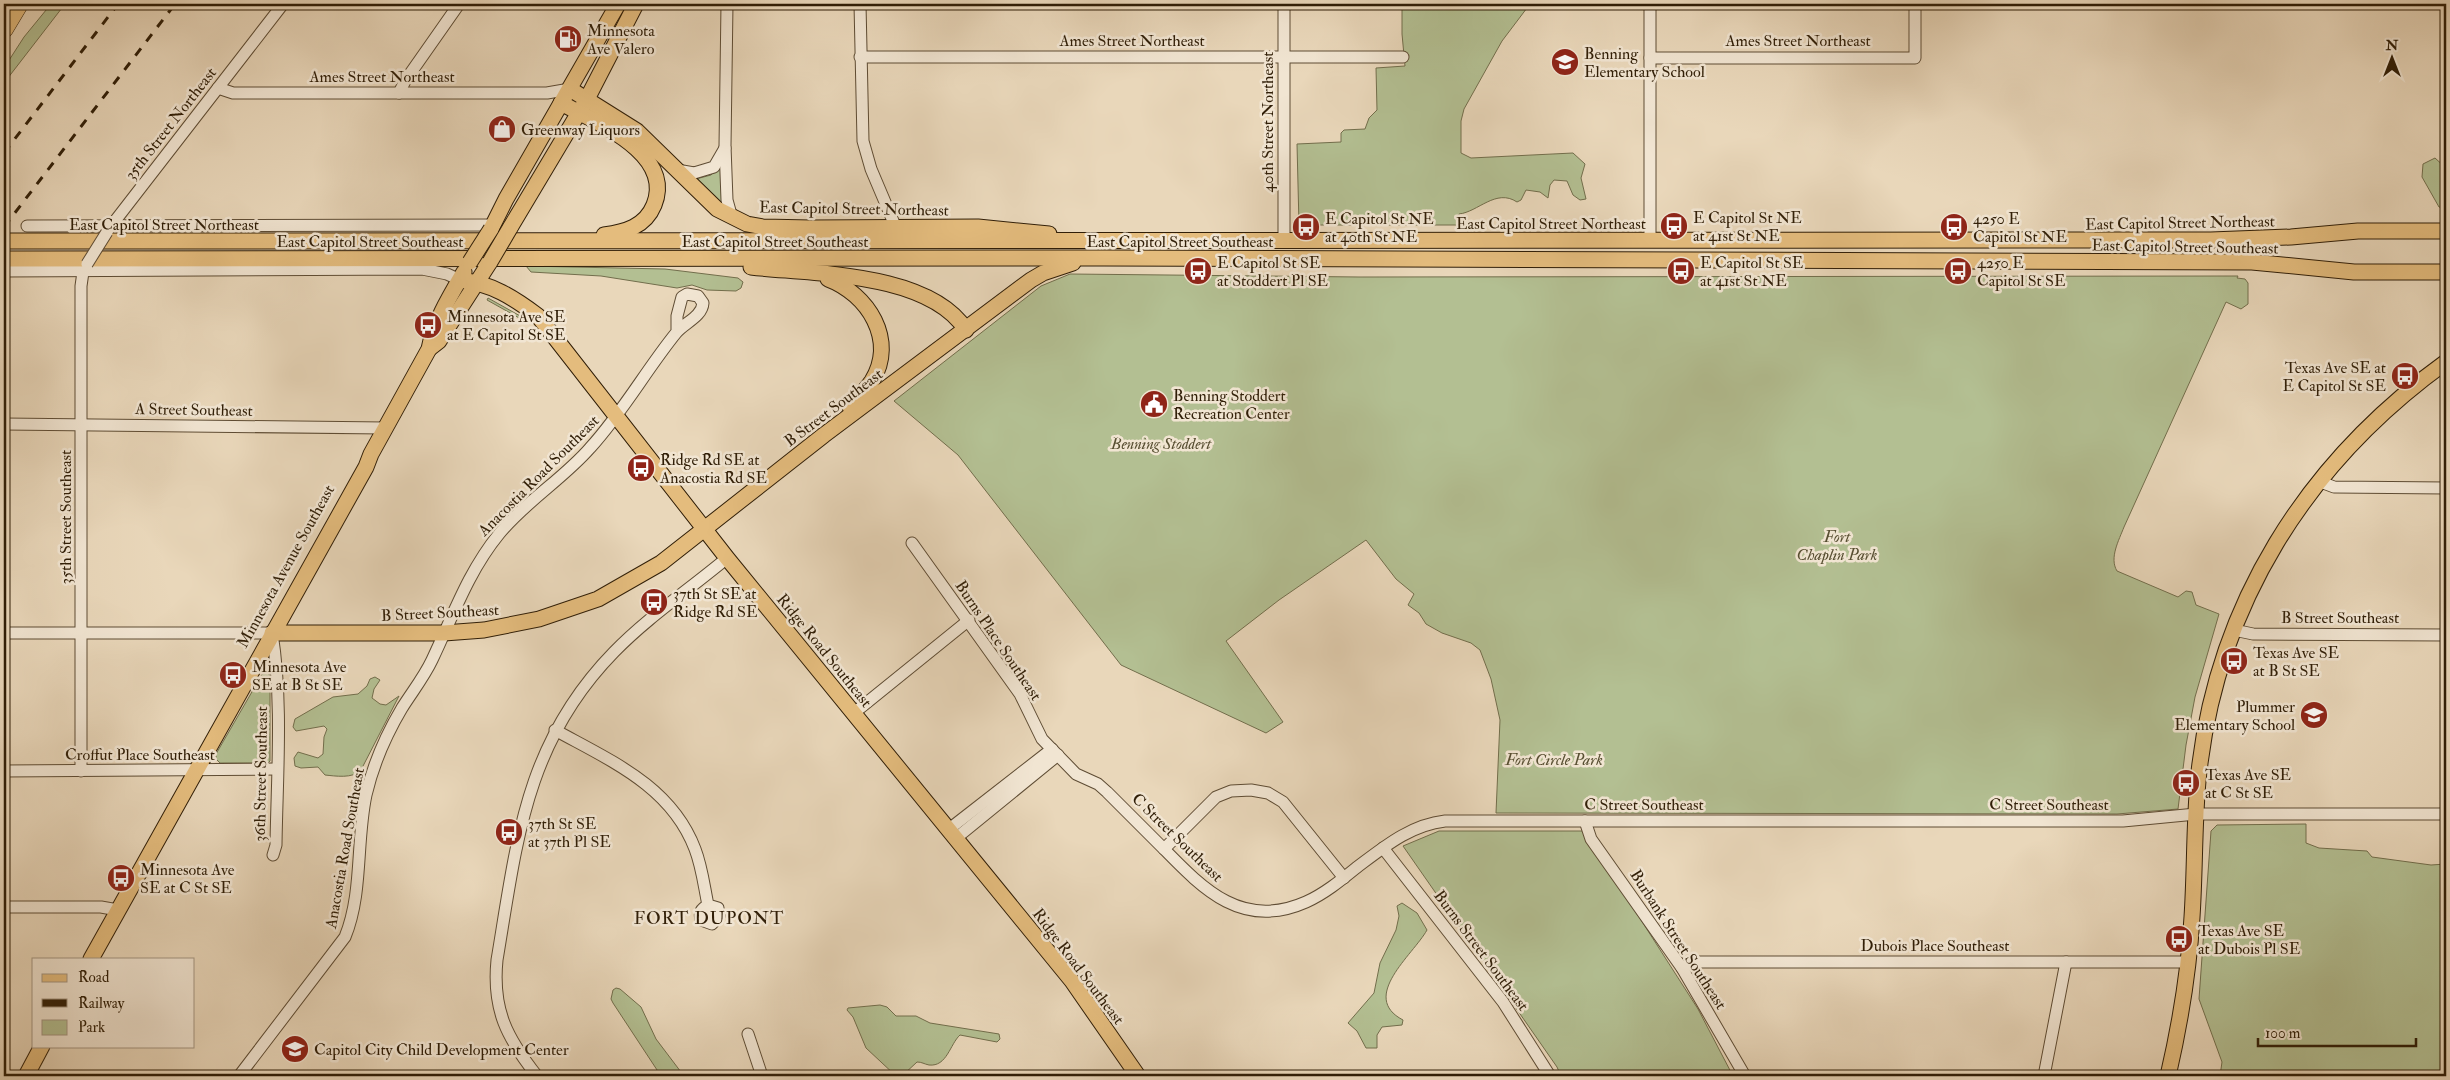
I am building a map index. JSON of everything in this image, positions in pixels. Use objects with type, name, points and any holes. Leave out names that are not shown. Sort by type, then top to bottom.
[{"type":"highway","points":[[4,16],[14,4]]},
{"type":"highway","points":[[4,29],[19,4]]},
{"type":"main road","name":"Minnesota Avenue Southeast","points":[[86,958],[366,468],[371,454],[429,349],[431,337],[460,280],[618,4]]},
{"type":"main road","name":"Minnesota Avenue Southeast","points":[[429,349],[440,341],[490,262],[587,99],[636,4]]},
{"type":"main road","points":[[570,89],[587,99]]},
{"type":"main road","name":"East Capitol Street Northeast","points":[[587,99],[636,131],[717,209],[732,218],[763,227],[1010,228],[1105,242]]},
{"type":"main road","points":[[525,242],[573,239],[631,230],[646,217],[655,202],[657,182],[648,162],[622,136],[561,103]]},
{"type":"main road","name":"East Capitol Street Northeast","points":[[4,241],[2211,240],[2291,237],[2358,230],[2446,230]]},
{"type":"main road","name":"East Capitol Street Southeast","points":[[4,259],[1104,258],[2252,262],[2354,272],[2446,272]]},
{"type":"main road","name":"B Street Southeast","points":[[270,633],[444,633],[511,626],[586,603],[631,582],[705,529],[824,435],[1042,273],[1072,263],[1104,258]]},
{"type":"main road","points":[[661,259],[865,279],[898,286],[922,296],[944,309],[959,321],[966,330]]},
{"type":"main road","points":[[802,273],[832,280],[855,294],[873,314],[880,338],[879,360],[872,381],[824,435]]},
{"type":"main road","name":"Ridge Road Southeast","points":[[460,280],[478,281],[518,301],[538,316],[728,558],[1072,981],[1138,1076]]},
{"type":"main road","points":[[2168,1076],[2188,962],[2200,765],[2207,720],[2221,668],[2234,630],[2256,578],[2274,547],[2318,481],[2380,414],[2405,392],[2446,362]]},
{"type":"main road","name":"Minnesota Avenue Southeast","points":[[92,958],[115,909]]},
{"type":"main road","points":[[20,1076],[35,1048]]},
{"type":"main road","points":[[26,1076],[41,1048]]},
{"type":"street","name":"35th Street Northeast","points":[[85,268],[108,229],[283,4]]},
{"type":"street","points":[[399,93],[405,80],[459,4]]},
{"type":"street","points":[[726,4],[725,146],[727,200],[732,218]]},
{"type":"street","points":[[860,4],[861,123],[870,169],[896,228]]},
{"type":"street","name":"40th Street Northeast","points":[[1284,4],[1284,240]]},
{"type":"street","points":[[1650,4],[1650,241]]},
{"type":"street","name":"Ames Street Northeast","points":[[1650,58],[1915,58],[1915,4]]},
{"type":"street","name":"Ames Street Northeast","points":[[860,57],[1403,57]]},
{"type":"street","name":"Ames Street Northeast","points":[[218,88],[234,93],[547,93],[570,89]]},
{"type":"street","points":[[547,93],[561,103]]},
{"type":"street","points":[[677,170],[694,173],[714,167],[725,146]]},
{"type":"street","name":"East Capitol Street Northeast","points":[[27,226],[108,229],[492,227]]},
{"type":"street","name":"East Capitol Street Southeast","points":[[4,271],[85,268],[422,269],[447,274],[460,280]]},
{"type":"street","name":"35th Street Southeast","points":[[81,770],[81,424],[85,268]]},
{"type":"street","name":"Anacostia Road Southeast","points":[[239,1076],[345,937],[349,928],[356,886],[364,808],[374,769],[394,723],[421,680],[466,585],[499,534],[525,507],[574,465],[617,417],[677,332]]},
{"type":"street","name":"A Street Southeast","points":[[4,424],[385,428]]},
{"type":"street","points":[[2318,481],[2334,487],[2446,488]]},
{"type":"street","name":"Burns Place Southeast","points":[[912,543],[969,620],[1020,694],[1042,739],[1055,752]]},
{"type":"street","points":[[537,1076],[516,1049],[503,1024],[497,1004],[496,973],[525,807],[541,758],[575,698],[614,652],[638,630],[728,558]]},
{"type":"street","points":[[854,713],[969,620]]},
{"type":"street","name":"B Street Southeast","points":[[2234,630],[2253,634],[2446,634]]},
{"type":"street","name":"B Street Southeast","points":[[4,633],[270,633]]},
{"type":"street","name":"36th Street Southeast","points":[[270,633],[277,665],[276,845],[273,856]]},
{"type":"street","points":[[556,730],[641,778],[667,802],[681,821],[696,851],[708,905]]},
{"type":"street","points":[[952,834],[1055,752]]},
{"type":"street","name":"C Street Southeast","points":[[1055,752],[1076,774],[1103,788],[1211,893],[1246,908],[1271,910],[1298,905],[1315,898],[1383,848],[1418,826],[1435,822],[2123,821],[2196,814],[2446,814]]},
{"type":"street","name":"Croffut Place Southeast","points":[[4,771],[277,769]]},
{"type":"street","points":[[1164,849],[1216,797],[1231,791],[1251,790],[1268,793],[1283,802],[1344,878]]},
{"type":"street","name":"Burbank Street Southeast","points":[[1585,821],[1591,839],[1682,968],[1745,1076]]},
{"type":"street","name":"Burns Street Southeast","points":[[1383,848],[1503,1002],[1550,1076]]},
{"type":"street","points":[[4,907],[115,909]]},
{"type":"street","name":"Dubois Place Southeast","points":[[1682,968],[1695,962],[2188,962]]},
{"type":"street","points":[[2044,1076],[2066,962]]},
{"type":"street","points":[[748,1034],[762,1076]]},
{"type":"green space","points":[[51,4],[65,4],[4,83],[4,68],[24,37]]},
{"type":"green space","points":[[1402,4],[1530,4],[1502,41],[1464,109],[1461,121],[1461,153],[1471,158],[1573,153],[1585,164],[1581,178],[1586,199],[1580,200],[1573,195],[1567,181],[1554,180],[1550,185],[1548,198],[1540,192],[1526,190],[1521,200],[1517,202],[1509,198],[1494,199],[1459,214],[1459,225],[1299,225],[1297,144],[1341,142],[1341,133],[1344,130],[1365,129],[1369,118],[1377,110],[1376,68],[1405,66]]},
{"type":"green space","points":[[2435,158],[2446,168],[2446,209],[2439,207],[2422,177],[2423,164]]},
{"type":"green space","points":[[722,164],[722,202],[720,203],[696,179],[711,175]]},
{"type":"green space","points":[[526,266],[665,269],[738,278],[743,282],[741,288],[736,291],[707,290],[692,285],[677,288],[601,276],[531,272]]},
{"type":"green space","name":"Fort Chaplin Park","points":[[1070,274],[1360,277],[2238,276],[2237,278],[2245,279],[2248,283],[2248,304],[2241,309],[2226,302],[2124,527],[2114,555],[2117,571],[2178,597],[2186,591],[2192,592],[2196,605],[2219,614],[2195,697],[2186,745],[2178,809],[2117,814],[1496,813],[1500,720],[1491,679],[1480,650],[1471,643],[1442,633],[1426,624],[1419,613],[1408,605],[1414,594],[1396,579],[1366,540],[1279,600],[1226,641],[1283,722],[1266,733],[1121,665],[958,455],[894,401],[1041,286]]},
{"type":"green space","points":[[488,298],[522,317],[521,319],[487,300]]},
{"type":"green space","points":[[264,671],[270,675],[270,761],[268,763],[220,763],[216,759],[216,754]]},
{"type":"green space","points":[[375,677],[380,680],[374,689],[372,698],[380,704],[386,705],[399,696],[361,770],[353,775],[339,776],[325,775],[318,767],[301,768],[295,766],[294,758],[298,752],[318,758],[323,754],[324,737],[327,729],[324,726],[296,731],[293,727],[295,719],[333,697],[358,694],[367,686],[370,679]]},
{"type":"green space","points":[[2306,824],[2306,843],[2319,848],[2367,851],[2372,857],[2431,865],[2446,864],[2446,1076],[2220,1076],[2222,1062],[2199,999],[2211,831],[2217,825]]},
{"type":"green space","points":[[1439,831],[1584,831],[1698,1009],[1733,1076],[1561,1076],[1557,1067],[1403,846]]},
{"type":"green space","points":[[1402,903],[1417,913],[1427,930],[1393,976],[1388,988],[1386,1000],[1391,1011],[1403,1020],[1402,1025],[1382,1027],[1377,1035],[1377,1048],[1366,1048],[1357,1031],[1348,1023],[1374,993],[1380,963],[1396,930],[1399,916],[1397,906]]},
{"type":"green space","points":[[616,988],[620,989],[641,1007],[656,1039],[684,1076],[661,1076],[613,1003],[611,999],[613,990]]},
{"type":"green space","points":[[880,1005],[887,1007],[896,1016],[916,1016],[930,1023],[999,1034],[1000,1039],[997,1042],[960,1035],[948,1054],[940,1062],[935,1065],[929,1065],[917,1062],[903,1075],[896,1076],[866,1048],[853,1017],[847,1010],[848,1008]]},
{"type":"railway","points":[[4,153],[118,4]]},
{"type":"railway","points":[[4,227],[175,4]]},
{"type":"place","name":"Minnesota Ave Valero","points":[[568,39]]},
{"type":"place","name":"Benning Elementary School","points":[[1565,62]]},
{"type":"place","name":"Greenway Liquors","points":[[502,129]]},
{"type":"place","name":"E Capitol St NE at 41st St NE","points":[[1674,226]]},
{"type":"place","name":"E Capitol St NE at 40th St NE","points":[[1306,227]]},
{"type":"place","name":"4250 E Capitol St NE","points":[[1954,227]]},
{"type":"place","name":"E Capitol St SE at Stoddert Pl SE","points":[[1198,271]]},
{"type":"place","name":"E Capitol St SE at 41st St NE","points":[[1681,271]]},
{"type":"place","name":"4250 E Capitol St SE","points":[[1958,271]]},
{"type":"place","name":"Minnesota Ave SE at E Capitol St SE","points":[[428,325]]},
{"type":"place","name":"Texas Ave SE at E Capitol St SE","points":[[2405,376]]},
{"type":"place","name":"Benning Stoddert Recreation Center","points":[[1154,404]]},
{"type":"place","name":"Ridge Rd SE at Anacostia Rd SE","points":[[641,468]]},
{"type":"place","name":"37th St SE at Ridge Rd SE","points":[[654,602]]},
{"type":"place","name":"Texas Ave SE at B St SE","points":[[2234,661]]},
{"type":"place","name":"Minnesota Ave SE at B St SE","points":[[233,675]]},
{"type":"place","name":"Plummer Elementary School","points":[[2314,715]]},
{"type":"place","name":"Texas Ave SE at C St SE","points":[[2186,783]]},
{"type":"place","name":"37th St SE at 37th Pl SE","points":[[509,832]]},
{"type":"place","name":"Minnesota Ave SE at C St SE","points":[[121,878]]},
{"type":"place","name":"Texas Ave SE at Dubois Pl SE","points":[[2179,939]]},
{"type":"place","name":"Capitol City Child Development Center","points":[[295,1049]]},
{"type":"district","name":"FORT DUPONT","points":[[709,918]]},
{"type":"park label","name":"Benning Stoddert","points":[[1161,443]]},
{"type":"park label","name":"Fort Circle Park","points":[[1554,759]]}]
